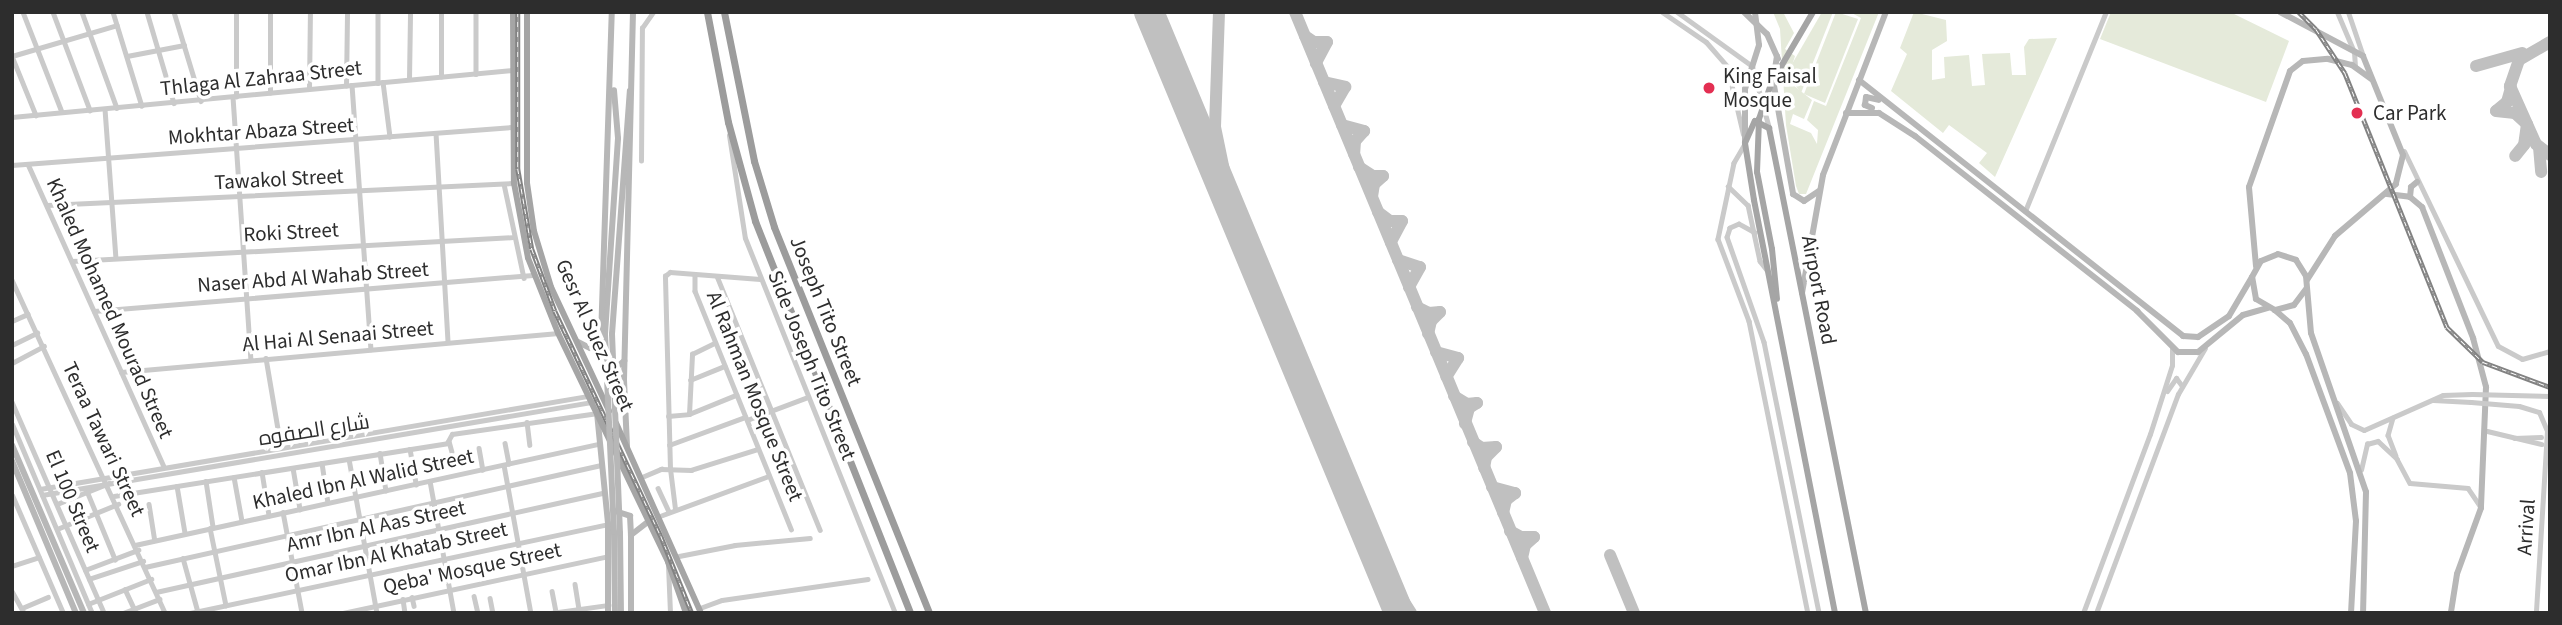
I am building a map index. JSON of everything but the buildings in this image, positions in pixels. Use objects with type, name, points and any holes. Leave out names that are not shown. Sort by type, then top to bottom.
[{"type":"highway","name":"Joseph Tito Street","points":[[707,12],[728,121],[755,221],[910,613]]},
{"type":"highway","name":"Joseph Tito Street","points":[[724,12],[754,161],[774,227],[929,613]]},
{"type":"main road","name":"Gesr Al Suez Street","points":[[513,12],[514,183],[533,275],[558,333],[649,521],[686,613]]},
{"type":"main road","name":"Gesr Al Suez Street","points":[[527,12],[531,215],[556,299],[628,446],[701,610]]},
{"type":"main road","points":[[612,12],[612,78],[618,138],[604,364],[613,368],[624,362]]},
{"type":"main road","points":[[628,446],[624,362],[637,66],[633,12]]},
{"type":"main road","points":[[1744,12],[1758,24],[1777,56],[1776,92],[1793,194],[1804,201],[1819,191]]},
{"type":"main road","points":[[1755,12],[1759,48],[1744,98],[1745,143],[1835,613]]},
{"type":"main road","points":[[1779,320],[1772,249],[1757,172],[1759,119],[1772,82],[1813,12]]},
{"type":"main road","points":[[1802,293],[1819,191],[1858,80],[1886,12]]},
{"type":"main road","points":[[1888,104],[1870,96],[1864,101],[2137,311],[2172,349],[2188,355],[2206,347],[2243,315],[2294,305],[2335,236],[2387,194],[2400,175],[2401,145],[2363,56],[2280,12]]},
{"type":"main road","points":[[1858,80],[2190,339],[2229,316],[2252,277],[2256,266],[2249,187],[2287,77],[2298,64],[2310,59],[2355,67],[2375,83]]},
{"type":"main road","points":[[621,613],[606,335],[626,125],[637,66]]},
{"type":"main road","points":[[512,99],[519,103],[527,98]]},
{"type":"main road","points":[[1846,113],[1867,111],[1888,117]]},
{"type":"main road","points":[[512,117],[527,115]]},
{"type":"main road","points":[[1745,143],[1754,122],[1769,128]]},
{"type":"main road","name":"Airport Road","points":[[1769,128],[1866,613]]},
{"type":"main road","points":[[2410,197],[2410,187],[2417,182]]},
{"type":"main road","points":[[2387,194],[2410,197],[2422,207],[2476,346],[2486,387],[2487,431],[2481,508],[2457,574],[2451,613]]},
{"type":"main road","points":[[2031,228],[2038,221]]},
{"type":"main road","points":[[2044,239],[2051,230]]},
{"type":"main road","points":[[2256,266],[2272,256],[2290,257],[2300,265],[2306,286],[2311,333],[2361,470],[2368,520],[2363,613]]},
{"type":"main road","points":[[2252,277],[2256,299],[2290,323],[2306,354],[2350,474],[2356,521],[2351,613]]},
{"type":"main road","points":[[546,304],[556,299]]},
{"type":"main road","points":[[577,341],[590,348],[606,335]]},
{"type":"main road","points":[[597,413],[608,524],[608,609]]},
{"type":"main road","points":[[12,445],[84,613]]},
{"type":"main road","points":[[12,461],[76,613]]},
{"type":"main road","points":[[608,524],[612,513],[626,512],[631,519],[631,613]]},
{"type":"main road","points":[[631,536],[649,521]]},
{"type":"main road","points":[[615,613],[617,533]]},
{"type":"street","points":[[23,12],[62,112]]},
{"type":"street","points":[[53,12],[90,110]]},
{"type":"street","points":[[82,12],[117,108]]},
{"type":"street","points":[[113,12],[142,106]]},
{"type":"street","points":[[147,12],[174,103]]},
{"type":"street","points":[[174,12],[201,101]]},
{"type":"street","points":[[236,12],[234,97],[251,359]]},
{"type":"street","points":[[270,12],[270,93]]},
{"type":"street","points":[[309,89],[310,12]]},
{"type":"street","points":[[347,12],[349,86],[357,139],[371,349]]},
{"type":"street","points":[[378,12],[381,82],[390,136]]},
{"type":"street","points":[[409,79],[410,12]]},
{"type":"street","points":[[440,77],[441,12]]},
{"type":"street","points":[[476,12],[476,74]]},
{"type":"street","points":[[641,160],[637,66],[642,26],[653,12]]},
{"type":"street","points":[[1662,12],[1696,35],[1727,66],[1745,143],[1728,186],[1718,239],[1749,321],[1808,613]]},
{"type":"street","points":[[2025,211],[2106,12]]},
{"type":"street","points":[[2337,12],[2354,52],[2355,67]]},
{"type":"street","points":[[2348,12],[2363,56]]},
{"type":"street","points":[[1675,21],[1678,13],[1752,66]]},
{"type":"street","points":[[36,115],[12,56],[117,25]]},
{"type":"street","points":[[1696,35],[1701,28]]},
{"type":"street","points":[[127,56],[184,45]]},
{"type":"street","name":"Airport Road","points":[[1752,66],[1769,128]]},
{"type":"street","name":"Thlaga Al Zahraa Street","points":[[12,117],[512,70]]},
{"type":"street","points":[[105,109],[116,258]]},
{"type":"street","name":"Side Joseph Tito Street","points":[[728,121],[738,211],[760,279],[895,613]]},
{"type":"street","name":"Mokhtar Abaza Street","points":[[12,165],[512,127]]},
{"type":"street","points":[[436,133],[448,342]]},
{"type":"street","points":[[2401,145],[2498,346],[2522,359],[2550,351]]},
{"type":"street","name":"Khaled Mohamed Mourad Street","points":[[28,164],[163,465]]},
{"type":"street","name":"Tawakol Street","points":[[47,205],[514,183]]},
{"type":"street","points":[[504,184],[512,237],[524,278]]},
{"type":"street","points":[[1728,186],[1746,201],[1761,263],[1769,271]]},
{"type":"street","points":[[1755,233],[1739,224],[1730,228],[1727,237],[1752,298],[1770,370],[1819,613]]},
{"type":"street","name":"Roki Street","points":[[72,261],[512,237]]},
{"type":"street","points":[[676,509],[668,444],[665,276],[670,272],[760,279]]},
{"type":"street","name":"Al Rahman Mosque Street","points":[[695,274],[695,291],[791,529]]},
{"type":"street","name":"Naser Abd Al Wahab Street","points":[[94,310],[246,296],[443,285],[533,275]]},
{"type":"street","points":[[717,276],[820,530]]},
{"type":"street","name":"Teraa Tawari Street","points":[[12,280],[15,293],[44,346],[108,480],[165,613]]},
{"type":"street","points":[[12,321],[28,314]]},
{"type":"street","points":[[12,345],[37,333]]},
{"type":"street","name":"Al Hai Al Senaai Street","points":[[121,372],[558,333]]},
{"type":"street","points":[[688,414],[692,354],[715,343]]},
{"type":"street","points":[[12,363],[44,346]]},
{"type":"street","points":[[2096,613],[2182,386],[2206,347]]},
{"type":"street","points":[[2084,613],[2163,395],[2172,349]]},
{"type":"street","points":[[266,358],[281,449]]},
{"type":"street","points":[[690,380],[724,366]]},
{"type":"street","points":[[1761,372],[1770,370]]},
{"type":"street","points":[[2163,395],[2176,378],[2182,386]]},
{"type":"street","points":[[2337,403],[2360,429],[2393,418],[2447,394],[2550,397]]},
{"type":"street","points":[[668,416],[688,414],[736,395]]},
{"type":"street","points":[[668,444],[808,397]]},
{"type":"street","name":"شارع الصفوه","points":[[41,492],[281,449],[590,399]]},
{"type":"street","points":[[2433,400],[2518,406],[2539,412],[2543,442],[2487,431]]},
{"type":"street","name":"El 100 Street","points":[[12,402],[103,613]]},
{"type":"street","points":[[452,452],[449,442],[452,434],[597,413]]},
{"type":"street","points":[[2393,418],[2388,435],[2410,483],[2468,488],[2481,508]]},
{"type":"street","points":[[527,422],[530,445]]},
{"type":"street","points":[[12,424],[92,613]]},
{"type":"street","points":[[1772,426],[1781,424]]},
{"type":"street","points":[[2361,470],[2365,449],[2372,441],[2381,442],[2397,459]]},
{"type":"street","points":[[114,496],[449,442]]},
{"type":"street","name":"Arrival","points":[[2536,613],[2543,442]]},
{"type":"street","points":[[505,443],[508,485],[531,613]]},
{"type":"street","name":"Khaled Ibn Al Walid Street","points":[[85,570],[155,540],[598,444]]},
{"type":"street","points":[[479,448],[483,470]]},
{"type":"street","name":"شارع الصفوه","points":[[108,480],[163,465],[281,449]]},
{"type":"street","points":[[410,449],[416,484]]},
{"type":"street","points":[[642,477],[670,469],[691,470],[758,449]]},
{"type":"street","points":[[380,453],[386,491]]},
{"type":"street","points":[[349,458],[377,613]]},
{"type":"street","points":[[322,463],[328,503]]},
{"type":"street","points":[[89,579],[144,564],[183,558],[601,465]]},
{"type":"street","points":[[293,468],[300,509]]},
{"type":"street","points":[[262,472],[270,515]]},
{"type":"street","points":[[660,516],[769,476]]},
{"type":"street","points":[[234,477],[242,521]]},
{"type":"street","points":[[57,504],[108,480]]},
{"type":"street","points":[[206,481],[214,550],[226,613]]},
{"type":"street","points":[[430,481],[454,613]]},
{"type":"street","points":[[177,486],[185,533]]},
{"type":"street","points":[[658,488],[669,512]]},
{"type":"street","points":[[87,491],[115,559]]},
{"type":"street","name":"Amr Ibn Al Aas Street","points":[[156,592],[604,493]]},
{"type":"street","points":[[12,495],[14,505],[63,613]]},
{"type":"street","points":[[57,529],[118,504]]},
{"type":"street","points":[[149,505],[155,540]]},
{"type":"street","points":[[283,512],[302,613]]},
{"type":"street","name":"Omar Ibn Al Khatab Street","points":[[190,613],[518,541],[608,524]]},
{"type":"street","points":[[679,556],[735,544],[810,538]]},
{"type":"street","name":"Qeba' Mosque Street","points":[[343,613],[608,555]]},
{"type":"street","points":[[12,566],[39,557]]},
{"type":"street","points":[[183,558],[198,612]]},
{"type":"street","points":[[667,562],[670,613]]},
{"type":"street","points":[[88,604],[151,579]]},
{"type":"street","points":[[701,610],[719,600],[867,579]]},
{"type":"street","points":[[575,584],[581,610]]},
{"type":"street","points":[[125,589],[135,611]]},
{"type":"street","points":[[12,591],[23,610],[48,597]]},
{"type":"street","points":[[552,592],[554,612],[608,609]]},
{"type":"street","points":[[412,597],[414,606]]},
{"type":"street","points":[[474,597],[478,613]]},
{"type":"street","points":[[490,598],[493,613]]},
{"type":"street","points":[[123,613],[135,611],[159,599]]},
{"type":"street","points":[[403,599],[405,613]]},
{"type":"green space","points":[[1773,12],[1783,12],[1794,33],[1785,49],[1795,56],[1790,72],[1793,85],[1812,100],[1804,119],[1793,114],[1790,124],[1811,133],[1817,144],[1818,130],[1807,120],[1814,101],[1826,106],[1861,18],[1850,12],[1879,12],[1806,194],[1799,194],[1796,186],[1786,125],[1780,29]]},
{"type":"green space","points":[[1822,12],[1833,12],[1801,93],[1792,81],[1792,64]]},
{"type":"green space","points":[[1836,12],[1858,19],[1825,103],[1804,94]]},
{"type":"green space","points":[[1914,12],[1946,20],[1947,41],[1932,50],[1932,80],[1945,78],[1944,57],[1969,55],[1972,86],[1985,85],[1982,54],[2010,53],[2012,75],[2026,75],[2024,47],[2029,39],[2057,38],[1995,177],[1979,163],[1987,153],[1949,125],[1943,133],[1891,91],[1907,54],[1900,48]]},
{"type":"green space","points":[[2111,12],[2230,12],[2289,41],[2266,102],[2100,39]]},
{"type":"taxiway","points":[[1219,12],[1215,127],[1233,214]]},
{"type":"taxiway","points":[[1295,12],[1545,613]]},
{"type":"taxiway","points":[[1305,36],[1314,42],[1327,42],[1316,63]]},
{"type":"taxiway","points":[[2550,42],[2519,60],[2510,86],[2536,144],[2550,155]]},
{"type":"taxiway","points":[[2476,66],[2522,53]]},
{"type":"taxiway","points":[[1324,82],[1345,87],[1334,106]]},
{"type":"taxiway","points":[[2511,88],[2507,102],[2496,111],[2515,113],[2527,124],[2524,145],[2515,156]]},
{"type":"taxiway","points":[[1342,125],[1364,131],[1355,141],[1354,154]]},
{"type":"taxiway","points":[[2539,147],[2541,172]]},
{"type":"taxiway","points":[[1359,167],[1373,176],[1383,176],[1374,184],[1372,196]]},
{"type":"taxiway","points":[[1378,212],[1390,221],[1402,221],[1391,242]]},
{"type":"taxiway","points":[[1398,260],[1420,267],[1409,287]]},
{"type":"taxiway","points":[[1417,307],[1429,313],[1440,312],[1431,321],[1428,334]]},
{"type":"taxiway","points":[[1436,352],[1458,358],[1446,377]]},
{"type":"taxiway","points":[[1454,396],[1467,404],[1477,403],[1469,408],[1465,423]]},
{"type":"taxiway","points":[[1473,442],[1482,448],[1496,447],[1486,457],[1484,468]]},
{"type":"taxiway","points":[[1492,487],[1515,493],[1506,500],[1503,513]]},
{"type":"taxiway","points":[[1510,531],[1521,537],[1534,537],[1525,545],[1522,558]]},
{"type":"taxiway","points":[[1610,555],[1634,613]]},
{"type":"taxiway","points":[[1377,560],[1411,613]]},
{"type":"runway","points":[[1149,12],[1399,613]]},
{"type":"railway","points":[[518,12],[518,169],[532,249],[555,311],[661,536],[692,613]]},
{"type":"railway","points":[[2299,12],[2316,29],[2345,73],[2447,327],[2483,362],[2550,387]]},
{"type":"place","name":"King Faisal Mosque","points":[[1709,88]]},
{"type":"place","name":"Car Park","points":[[2357,113]]}]
